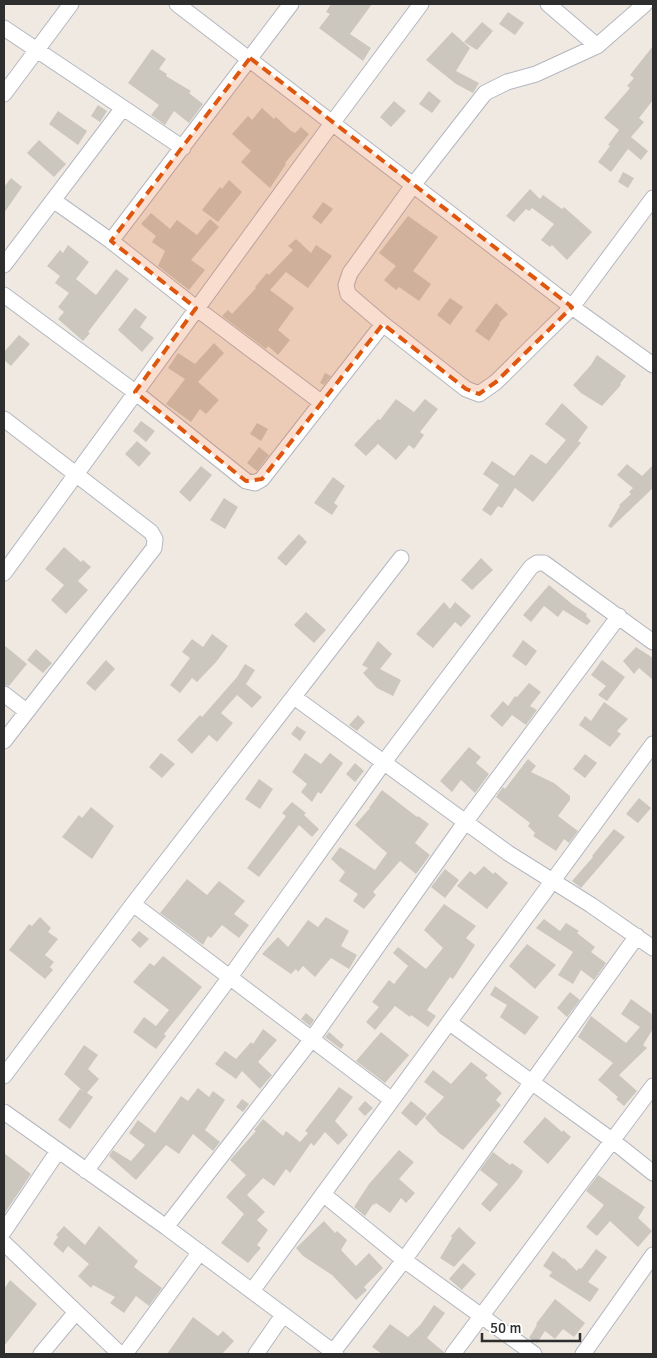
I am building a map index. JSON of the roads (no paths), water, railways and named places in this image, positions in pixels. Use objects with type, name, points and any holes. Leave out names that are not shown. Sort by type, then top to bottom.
[{"type":"street","points":[[4,94],[71,4]]},
{"type":"street","points":[[177,4],[250,58],[572,307],[653,365]]},
{"type":"street","points":[[111,241],[291,4]]},
{"type":"street","points":[[4,573],[332,122],[421,4]]},
{"type":"street","points":[[548,4],[596,46]]},
{"type":"street","points":[[645,4],[596,46],[536,74],[507,82],[484,93],[414,184],[350,273],[346,285],[348,294],[466,389],[479,394],[496,382],[572,307],[653,198]]},
{"type":"street","points":[[4,28],[183,148]]},
{"type":"street","points":[[4,265],[123,108]]},
{"type":"street","points":[[53,200],[111,241],[322,403]]},
{"type":"street","points":[[4,295],[135,392],[246,482],[255,483],[262,479],[383,324]]},
{"type":"street","points":[[4,419],[151,532],[155,539],[154,548],[4,741]]},
{"type":"street","points":[[4,1076],[133,904],[401,558]]},
{"type":"street","points":[[86,1171],[230,977],[384,762],[531,568],[537,563],[544,563],[653,642]]},
{"type":"street","points":[[166,1227],[312,1039],[466,821],[619,616]]},
{"type":"street","points":[[4,694],[26,711]]},
{"type":"street","points":[[294,697],[508,853],[591,905],[653,948]]},
{"type":"street","points":[[252,1291],[450,1023],[552,881],[648,764],[653,744]]},
{"type":"street","points":[[133,904],[392,1100]]},
{"type":"street","points":[[4,1112],[166,1227],[335,1353],[532,1084],[637,936]]},
{"type":"street","points":[[450,1023],[613,1141],[653,1173]]},
{"type":"street","points":[[453,1354],[653,1086]]},
{"type":"street","points":[[4,1231],[58,1151]]},
{"type":"street","points":[[323,1194],[404,1260],[534,1354]]},
{"type":"street","points":[[4,1243],[120,1354]]},
{"type":"street","points":[[125,1354],[200,1252]]},
{"type":"street","points":[[583,1354],[653,1255]]},
{"type":"street","points":[[41,1354],[76,1312]]},
{"type":"street","points":[[256,1354],[283,1314]]}]
